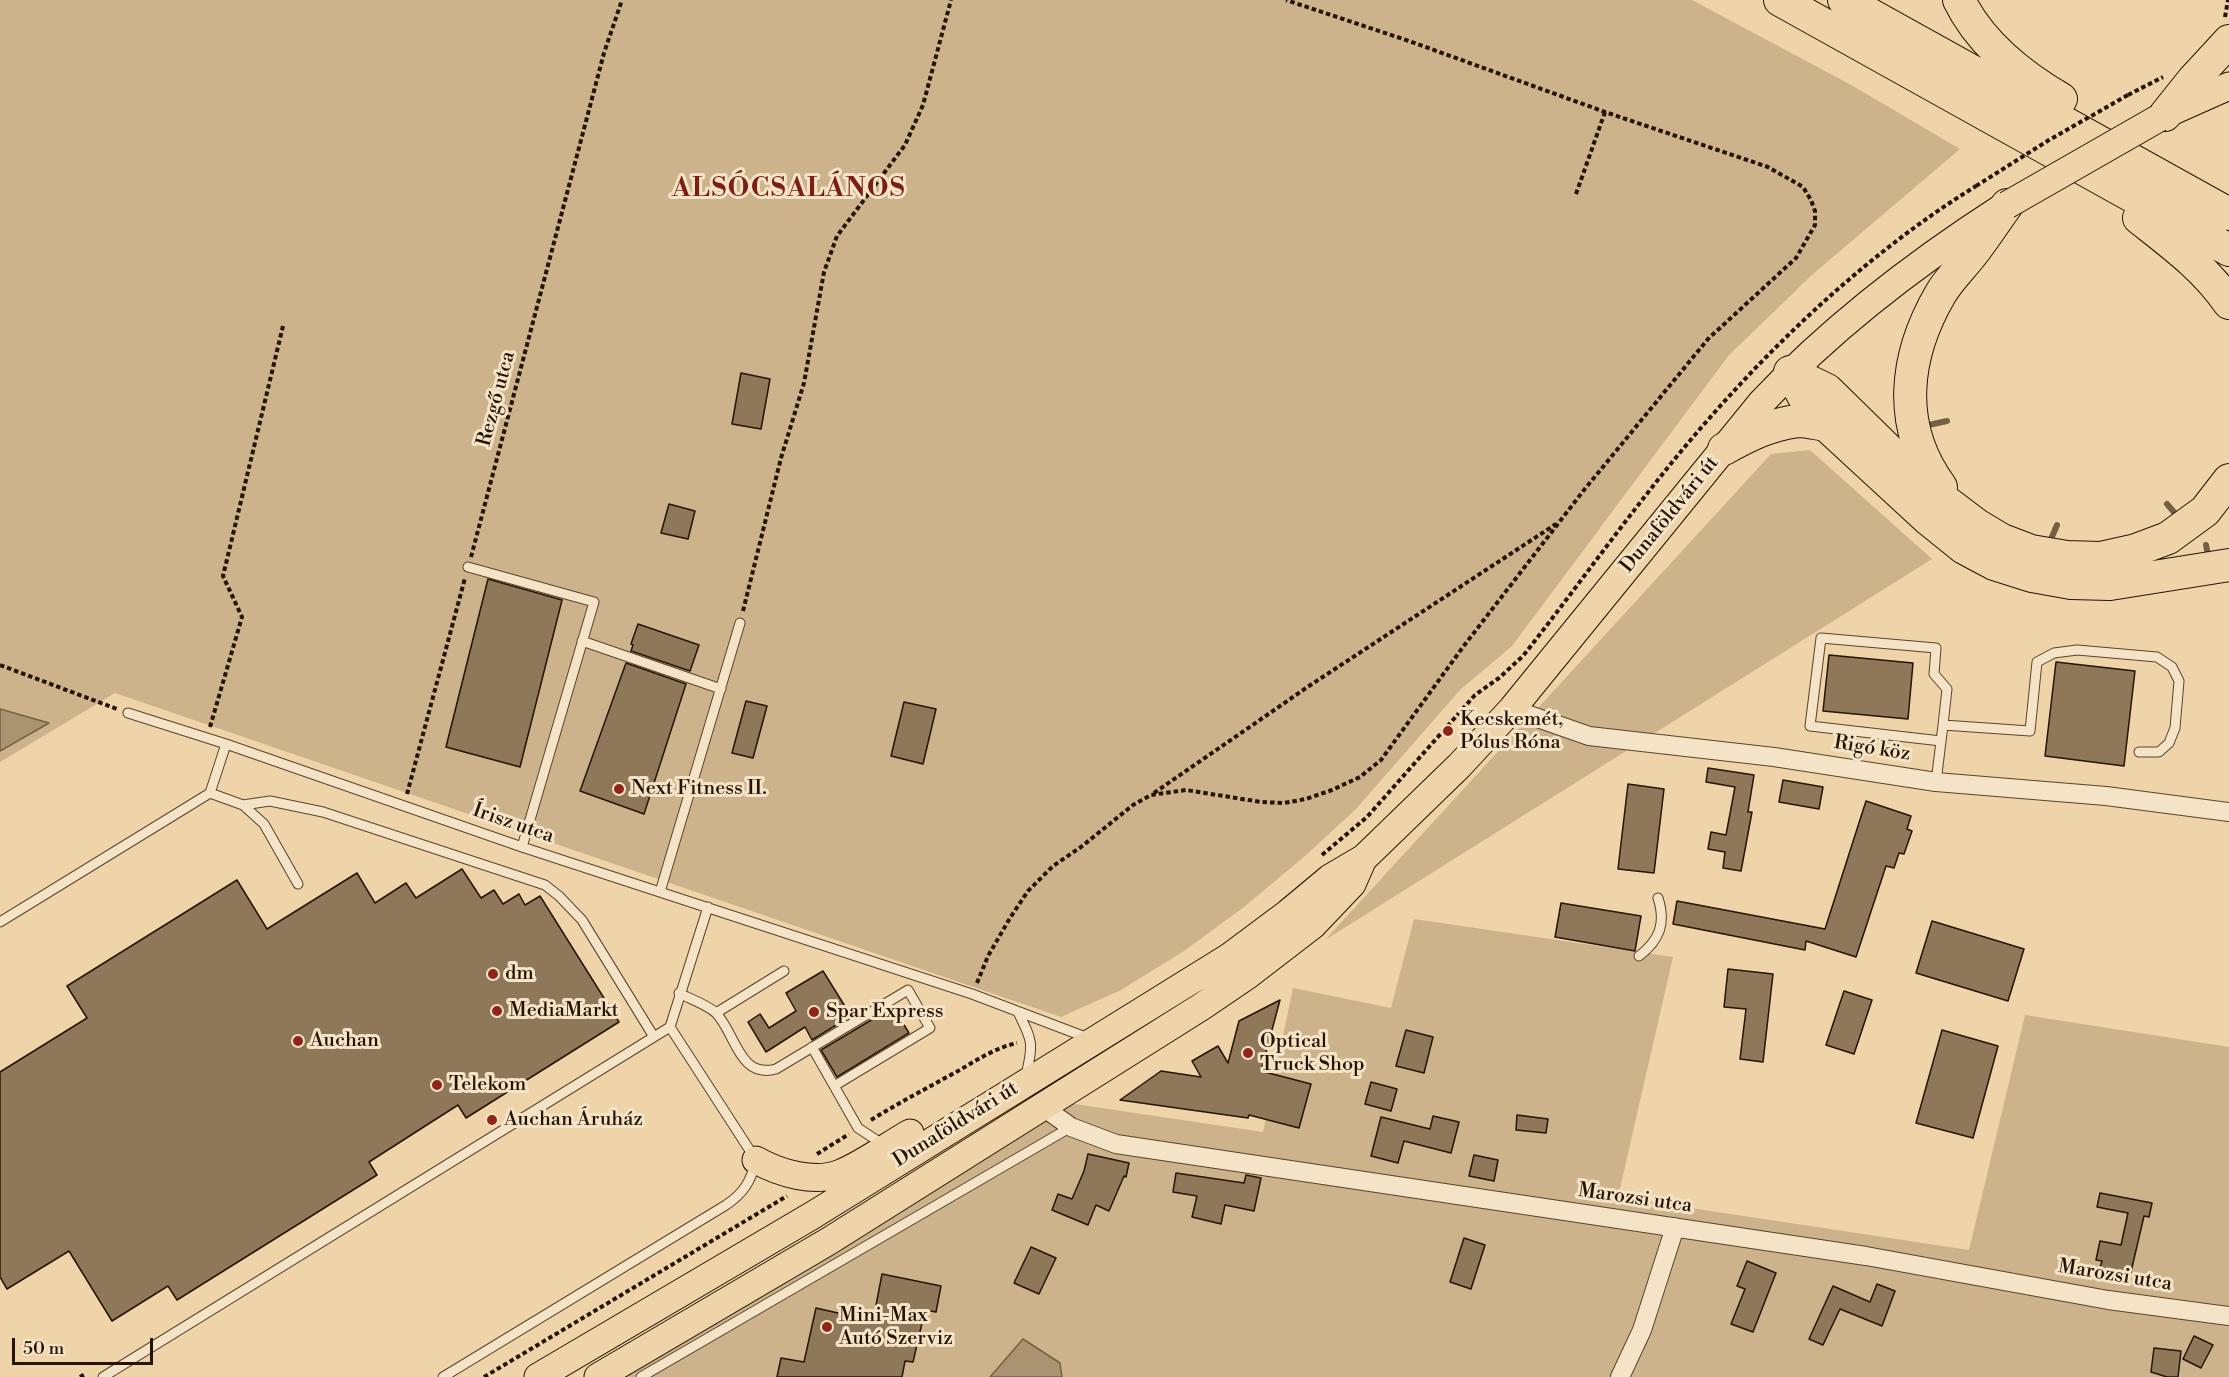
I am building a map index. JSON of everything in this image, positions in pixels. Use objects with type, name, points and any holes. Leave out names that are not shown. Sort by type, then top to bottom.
[{"type":"highway","points":[[1779,0],[2229,250]]},
{"type":"highway","points":[[1844,0],[2229,214]]},
{"type":"highway","points":[[1959,0],[1980,34],[2008,60],[2045,89],[2145,148],[2192,193]]},
{"type":"highway","points":[[2162,116],[2229,41]]},
{"type":"highway","points":[[2053,152],[2188,255],[2229,303]]},
{"type":"highway","points":[[1956,507],[1930,473],[1916,439],[1911,408],[1911,371],[1919,337],[1941,292],[1976,249],[2007,205]]},
{"type":"highway","points":[[1790,372],[1805,399],[1826,425],[1928,519],[1964,548],[1994,564],[2032,576],[2071,583],[2110,584],[2229,565]]},
{"type":"highway","points":[[1790,372],[1827,390],[1924,485],[1977,525],[2002,540],[2031,551],[2067,557],[2100,558],[2136,550],[2168,538],[2205,511],[2229,480]]},
{"type":"highway","points":[[1724,449],[1774,426],[1800,421],[1826,425]]},
{"type":"main road","name":"Dunaföldvári út","points":[[538,1377],[813,1215],[1228,957],[1288,913],[1330,878],[1364,858],[1438,787],[1512,709],[1761,403],[1790,372],[1910,270],[2007,205],[2162,116],[2229,86]]},
{"type":"main road","name":"Dunaföldvári út","points":[[598,1377],[829,1241],[1201,1007],[1248,975],[1313,925],[1352,884],[1364,858]]},
{"type":"main road","points":[[756,1160],[775,1171],[825,1176],[841,1173],[966,1101],[1018,1086]]},
{"type":"main road","points":[[947,1131],[968,1132],[1025,1106],[1043,1107]]},
{"type":"street","name":"Rigó köz","points":[[1512,709],[1589,736],[1774,757],[1936,782],[2106,796],[2229,812]]},
{"type":"street","name":"Marozsi utca","points":[[1043,1107],[1071,1126],[1116,1144],[1866,1256],[2108,1300],[2229,1316]]},
{"type":"street","points":[[1620,1377],[1642,1330],[1675,1227]]},
{"type":"lane","points":[[468,567],[594,602],[522,847]]},
{"type":"lane","points":[[660,892],[740,623]]},
{"type":"lane","points":[[1936,782],[1943,725],[1947,688],[1934,674],[1936,648],[1821,638],[1810,726],[1941,741]]},
{"type":"lane","points":[[582,641],[721,689]]},
{"type":"lane","points":[[1943,725],[2030,731],[2037,662],[2054,653],[2077,650],[2157,657],[2172,667],[2179,681],[2175,728],[2169,743],[2159,752],[2139,752]]},
{"type":"lane","name":"Írisz utca","points":[[128,713],[226,744],[522,847],[972,994],[1093,1040]]},
{"type":"lane","points":[[0,922],[210,793],[226,744]]},
{"type":"lane","points":[[210,793],[243,805],[264,824],[298,884]]},
{"type":"lane","points":[[243,805],[270,801],[323,812],[537,881],[559,896],[582,920],[654,1037]]},
{"type":"lane","points":[[1639,956],[1651,947],[1662,926],[1662,911],[1658,898]]},
{"type":"lane","points":[[103,1377],[670,1027],[708,907]]},
{"type":"lane","points":[[716,1013],[784,971]]},
{"type":"lane","points":[[679,993],[716,1013],[747,1064],[756,1070],[765,1072],[776,1069],[908,990],[930,1028],[834,1086]]},
{"type":"lane","points":[[1018,1012],[1031,1039],[1031,1057],[1018,1086]]},
{"type":"lane","points":[[443,1377],[735,1199],[744,1191],[752,1176],[756,1160],[670,1027]]},
{"type":"lane","points":[[812,1047],[858,1128],[886,1147]]},
{"type":"lane","points":[[641,1377],[1071,1126]]},
{"type":"path","name":"Rezgő utca","points":[[403,806],[604,53],[622,0]]},
{"type":"path","points":[[740,623],[781,458],[804,383],[824,272],[837,237],[905,145],[923,105],[951,0]]},
{"type":"path","points":[[1151,795],[1186,790],[1261,802],[1284,803],[1306,799],[1332,790],[1360,777],[1381,760],[1560,521],[1708,339],[1796,258],[1815,225],[1815,211],[1803,187],[1768,167],[1286,0]]},
{"type":"path","points":[[1316,860],[1366,817],[1475,695],[1499,678],[1523,656],[1666,470],[1821,304],[1937,210],[2049,140],[2128,95]]},
{"type":"path","points":[[1576,194],[1605,112]]},
{"type":"path","points":[[207,738],[242,617],[223,576],[283,326]]},
{"type":"path","points":[[972,994],[988,956],[1010,918],[1028,891],[1053,866],[1081,847],[1133,805],[1560,521]]},
{"type":"path","points":[[0,665],[128,713]]},
{"type":"path","points":[[484,1377],[793,1192],[815,1156],[858,1128],[1000,1046],[1031,1039]]},
{"type":"shaded area","points":[[0,0],[1692,0],[1853,86],[1960,149],[1813,274],[1729,355],[1512,646],[1460,690],[1356,809],[1244,907],[1184,951],[1121,990],[1061,1017],[115,693],[0,762]]},
{"type":"shaded area","points":[[1810,450],[1932,559],[1325,940],[1771,454]]},
{"type":"shaded area","points":[[0,709],[49,723],[0,751]]},
{"type":"shaded area","points":[[1414,919],[1673,957],[1618,1197],[1969,1250],[2025,1015],[2229,1047],[2229,1377],[624,1377],[1068,1103],[1263,1132],[1293,988],[1391,1008]]},
{"type":"shaded area","points":[[1023,1339],[1060,1363],[1062,1377],[990,1377]]},
{"type":"building","points":[[741,373],[770,379],[761,429],[732,424]]},
{"type":"building","points":[[669,504],[695,511],[688,539],[661,533]]},
{"type":"building","points":[[488,579],[562,600],[520,767],[446,747]]},
{"type":"building","points":[[638,624],[699,645],[690,671],[631,651]]},
{"type":"building","points":[[1829,655],[1913,663],[1908,719],[1823,711]]},
{"type":"building","points":[[2056,662],[2135,671],[2124,766],[2045,756]]},
{"type":"building","points":[[626,663],[686,684],[644,814],[580,791]]},
{"type":"building","points":[[746,701],[767,706],[753,758],[732,753]]},
{"type":"building","points":[[904,702],[936,709],[923,764],[891,756]]},
{"type":"building","points":[[1708,768],[1754,775],[1748,812],[1752,812],[1741,871],[1723,868],[1725,852],[1708,849],[1711,832],[1726,835],[1735,787],[1706,782]]},
{"type":"building","points":[[1783,780],[1823,787],[1819,809],[1779,802]]},
{"type":"building","points":[[1628,784],[1664,789],[1654,873],[1618,869]]},
{"type":"building","points":[[1866,801],[1911,816],[1907,829],[1912,831],[1904,854],[1899,853],[1894,868],[1886,866],[1856,957],[1806,941],[1805,950],[1673,924],[1677,901],[1825,929]]},
{"type":"building","points":[[462,869],[481,898],[494,890],[503,904],[519,894],[525,905],[540,896],[619,1022],[466,1118],[458,1105],[369,1162],[377,1175],[177,1300],[168,1286],[112,1321],[69,1251],[7,1289],[0,1277],[0,1072],[87,1018],[67,986],[237,880],[267,929],[357,873],[375,903],[406,883],[416,898]]},
{"type":"building","points":[[1561,903],[1641,916],[1635,951],[1555,937]]},
{"type":"building","points":[[1932,921],[2024,949],[2008,1001],[1916,973]]},
{"type":"building","points":[[1728,969],[1773,974],[1763,1062],[1740,1059],[1746,1009],[1724,1007]]},
{"type":"building","points":[[823,971],[851,1016],[812,1040],[805,1027],[766,1052],[748,1022],[760,1014],[769,1028],[796,1011],[786,993]]},
{"type":"building","points":[[1844,991],[1872,1000],[1854,1054],[1826,1045]]},
{"type":"building","name":"Optical Truck Shop","points":[[1280,1000],[1261,1071],[1311,1084],[1299,1128],[1249,1115],[1248,1118],[1120,1100],[1161,1071],[1201,1077],[1192,1061],[1218,1046],[1228,1063],[1239,1021]]},
{"type":"building","points":[[893,1007],[909,1033],[837,1077],[821,1050]]},
{"type":"building","points":[[1406,1030],[1433,1037],[1424,1073],[1396,1066]]},
{"type":"building","points":[[1942,1030],[1998,1046],[1973,1138],[1916,1123]]},
{"type":"building","points":[[1371,1082],[1397,1089],[1391,1111],[1365,1104]]},
{"type":"building","points":[[1517,1115],[1548,1119],[1546,1133],[1516,1130]]},
{"type":"building","points":[[1433,1116],[1459,1122],[1451,1153],[1404,1141],[1398,1163],[1371,1156],[1381,1117],[1430,1129]]},
{"type":"building","points":[[1088,1154],[1129,1163],[1126,1177],[1124,1176],[1109,1211],[1096,1205],[1088,1225],[1052,1210],[1058,1194],[1072,1199],[1084,1171]]},
{"type":"building","points":[[1474,1155],[1498,1160],[1494,1181],[1469,1176]]},
{"type":"building","points":[[1176,1173],[1244,1183],[1246,1175],[1261,1178],[1254,1211],[1225,1205],[1221,1224],[1192,1217],[1197,1196],[1173,1192]]},
{"type":"building","points":[[2100,1193],[2152,1203],[2149,1217],[2144,1216],[2130,1276],[2100,1268],[2102,1261],[2096,1260],[2100,1241],[2121,1245],[2128,1213],[2097,1207]]},
{"type":"building","points":[[1464,1238],[1485,1245],[1471,1289],[1450,1282]]},
{"type":"building","points":[[1031,1247],[1056,1258],[1039,1294],[1014,1283]]},
{"type":"building","points":[[1747,1261],[1776,1273],[1753,1332],[1731,1324],[1745,1289],[1737,1286]]},
{"type":"building","points":[[882,1274],[941,1286],[936,1312],[925,1310],[913,1362],[905,1361],[902,1377],[777,1377],[781,1358],[804,1362],[816,1308],[873,1321]]},
{"type":"building","points":[[1877,1284],[1895,1291],[1882,1326],[1840,1309],[1823,1345],[1809,1339],[1833,1286],[1870,1302]]},
{"type":"building","points":[[2194,1336],[2213,1345],[2201,1368],[2183,1359]]},
{"type":"building","points":[[2154,1348],[2181,1351],[2178,1377],[2167,1377],[2151,1372]]},
{"type":"waterway","points":[[1924,426],[1947,421]]},
{"type":"waterway","points":[[2167,504],[2179,518]]},
{"type":"waterway","points":[[2049,544],[2057,525]]},
{"type":"waterway","points":[[2206,545],[2209,560]]},
{"type":"place","name":"Kecskemét, Pólus Róna","points":[[1448,731]]},
{"type":"place","name":"Next Fitness II.","points":[[619,789]]},
{"type":"place","name":"dm","points":[[493,974]]},
{"type":"place","name":"MediaMarkt","points":[[497,1011]]},
{"type":"place","name":"Spar Express","points":[[814,1012]]},
{"type":"place","name":"Auchan","points":[[298,1041]]},
{"type":"place","name":"Optical Truck Shop","points":[[1248,1053]]},
{"type":"place","name":"Telekom","points":[[437,1085]]},
{"type":"place","name":"Auchan Áruház","points":[[492,1120]]},
{"type":"place","name":"Mini-Max Autó Szerviz","points":[[827,1327]]},
{"type":"district","name":"ALSÓCSALÁNOS","points":[[789,190]]}]
